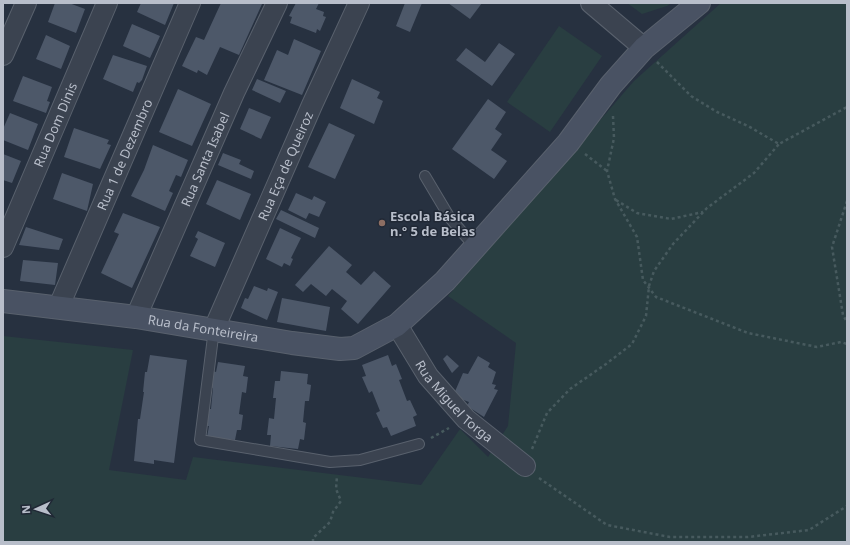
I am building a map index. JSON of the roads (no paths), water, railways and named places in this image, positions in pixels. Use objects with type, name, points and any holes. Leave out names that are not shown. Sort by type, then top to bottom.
[{"type":"street","points":[[3,55],[26,3]]},
{"type":"street","name":"Rua Dom Dinis","points":[[3,247],[107,3]]},
{"type":"street","name":"Rua 1 de Dezembro","points":[[58,306],[190,3]]},
{"type":"street","name":"Rua Santa Isabel","points":[[136,317],[234,93],[277,3]]},
{"type":"street","name":"Rua Eça de Queiroz","points":[[214,329],[312,105],[359,3]]},
{"type":"street","points":[[591,3],[644,48]]},
{"type":"street","name":"Rua da Fonteireira","points":[[3,301],[58,306],[136,317],[214,329],[292,344],[340,349],[354,348],[397,325],[445,281],[568,143],[611,85],[644,48],[698,3]]},
{"type":"street","name":"Rua Miguel Torga","points":[[397,325],[428,376],[466,420],[525,466]]},
{"type":"lane","points":[[425,176],[450,218],[475,247]]},
{"type":"lane","points":[[214,329],[200,440],[330,462],[360,460],[419,444]]},
{"type":"place","name":"Escola Básica n.º 5 de Belas","points":[[382,223]]}]
